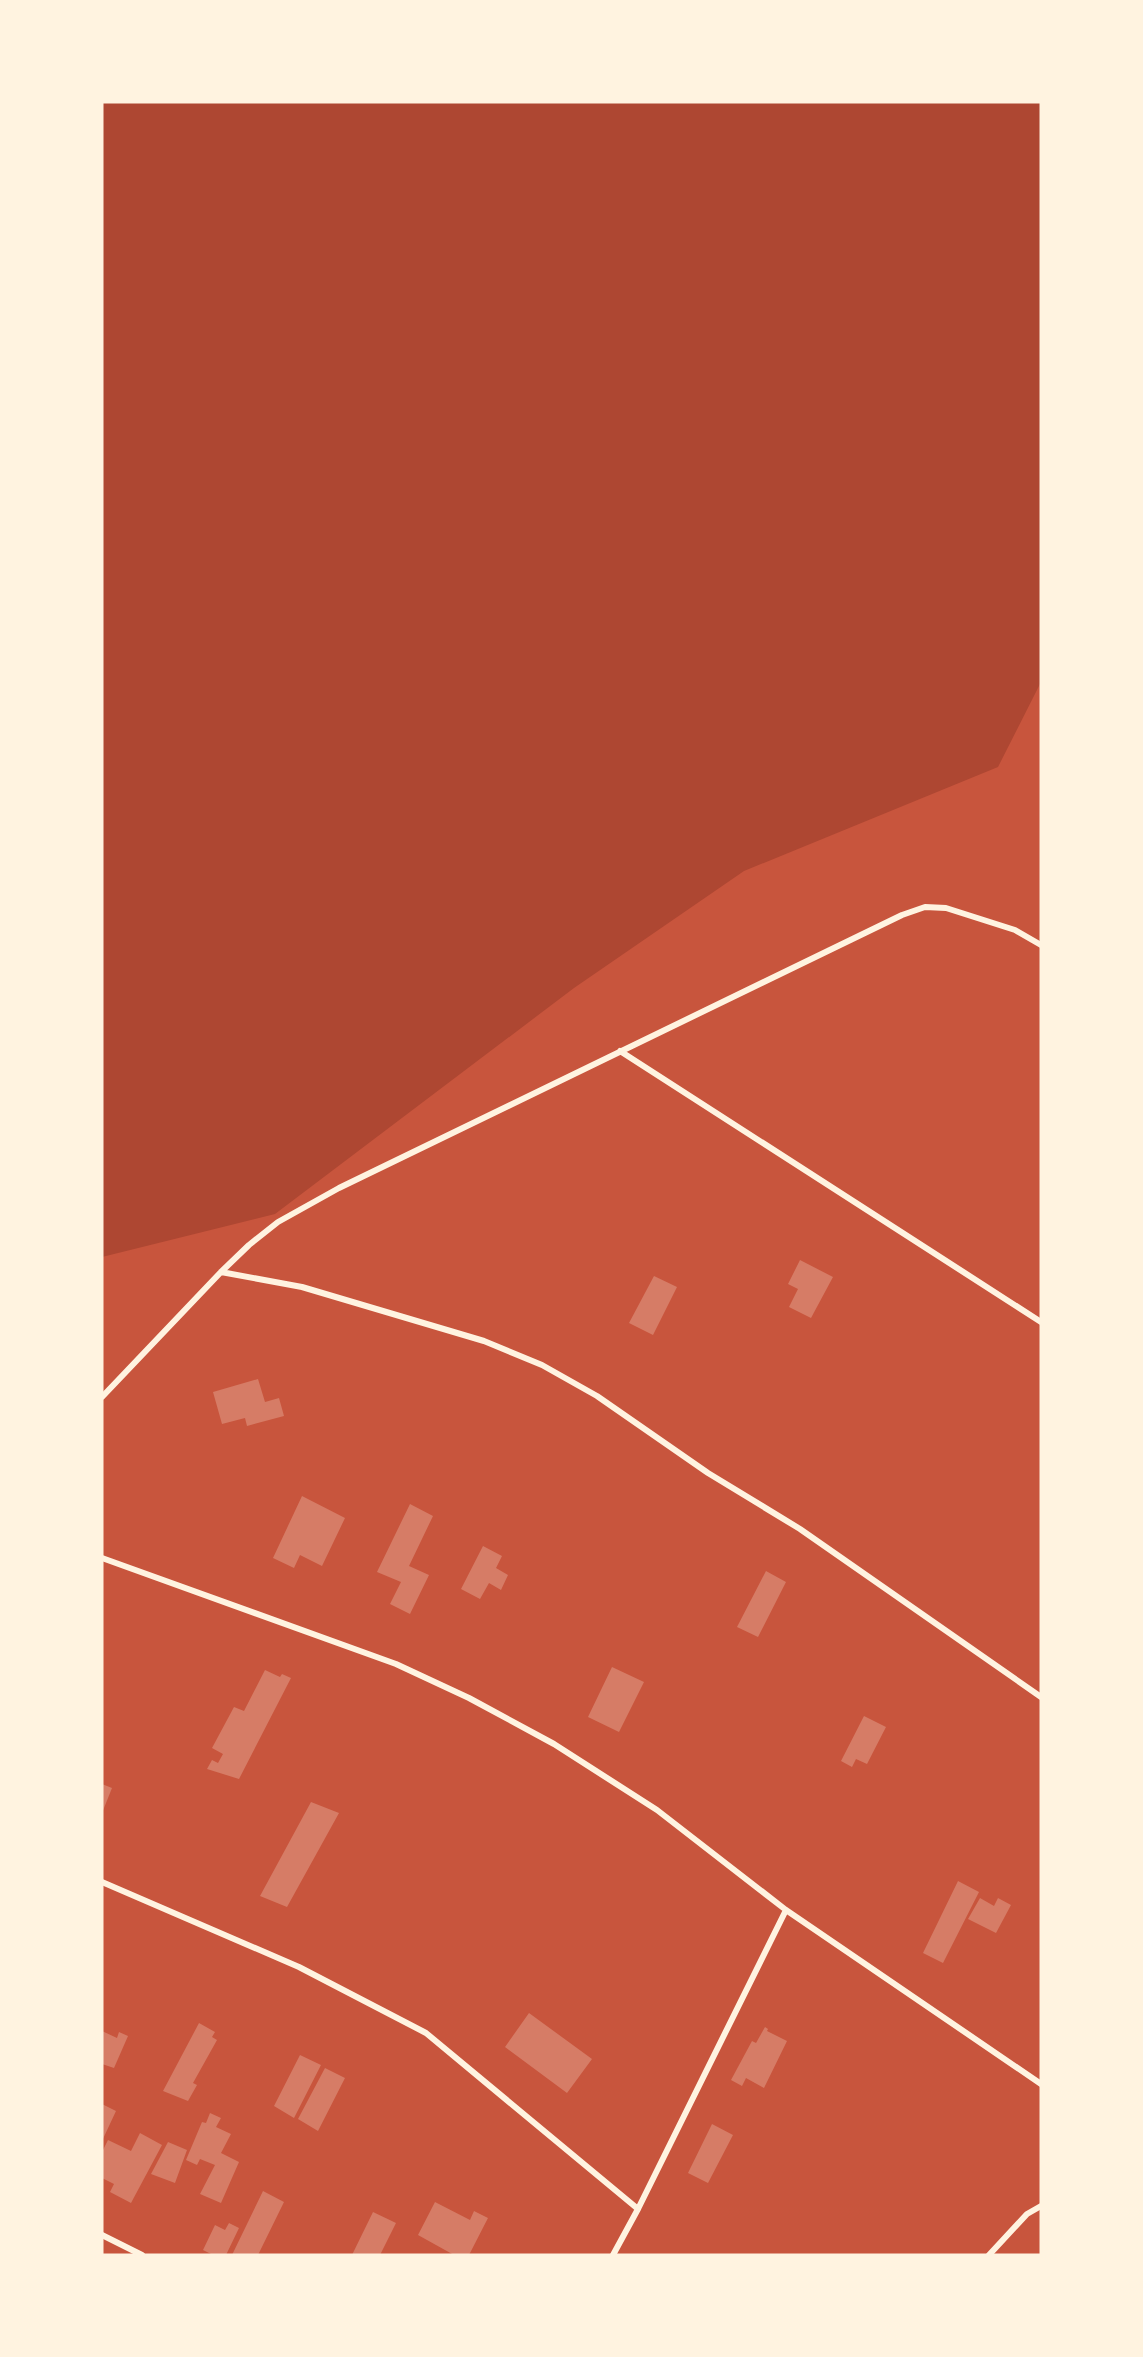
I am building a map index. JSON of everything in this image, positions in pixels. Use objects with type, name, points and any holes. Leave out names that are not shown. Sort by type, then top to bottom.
[{"type":"street","points":[[102,1398],[221,1272],[249,1245],[278,1222],[339,1188],[620,1051],[925,906],[946,908],[1015,930],[1041,945]]},
{"type":"street","points":[[620,1051],[1041,1322]]},
{"type":"street","points":[[221,1272],[302,1287],[484,1341],[542,1365],[597,1396],[708,1473],[800,1530],[1041,1697]]},
{"type":"street","points":[[102,1558],[396,1664],[469,1698],[554,1744],[657,1810],[786,1910],[1041,2084]]},
{"type":"street","points":[[102,1882],[299,1967],[426,2032],[638,2209]]},
{"type":"street","points":[[612,2255],[638,2209],[786,1910]]},
{"type":"street","points":[[989,2255],[1027,2214],[1041,2206]]},
{"type":"street","points":[[102,2235],[142,2255]]},
{"type":"shaded area","points":[[102,102],[1041,102],[1041,682],[998,767],[744,871],[574,988],[275,1214],[102,1257]]},
{"type":"building","points":[[800,1260],[833,1277],[811,1318],[789,1307],[798,1289],[788,1284]]},
{"type":"building","points":[[654,1276],[677,1287],[653,1335],[629,1323]]},
{"type":"building","points":[[258,1379],[265,1402],[279,1398],[284,1416],[247,1426],[245,1418],[222,1424],[213,1392]]},
{"type":"building","points":[[302,1496],[345,1518],[322,1566],[300,1555],[294,1568],[273,1558]]},
{"type":"building","points":[[410,1504],[433,1516],[409,1566],[429,1575],[410,1614],[390,1604],[401,1582],[377,1572]]},
{"type":"building","points":[[483,1546],[502,1556],[496,1568],[508,1575],[501,1590],[489,1583],[480,1599],[461,1589]]},
{"type":"building","points":[[766,1571],[786,1582],[758,1637],[737,1627]]},
{"type":"building","points":[[612,1667],[644,1682],[619,1732],[588,1717]]},
{"type":"building","points":[[265,1670],[280,1677],[282,1674],[291,1678],[239,1779],[207,1769],[212,1760],[218,1763],[223,1754],[212,1748],[234,1707],[244,1711]]},
{"type":"building","points":[[864,1716],[886,1727],[867,1764],[856,1759],[852,1767],[841,1761]]},
{"type":"building","points":[[102,1784],[112,1788],[102,1813]]},
{"type":"building","points":[[311,1802],[339,1813],[287,1907],[260,1896]]},
{"type":"building","points":[[958,1881],[979,1892],[943,1963],[923,1953]]},
{"type":"building","points":[[980,1898],[994,1906],[998,1898],[1011,1905],[996,1933],[968,1919]]},
{"type":"building","points":[[529,2013],[592,2059],[567,2093],[505,2047]]},
{"type":"building","points":[[199,2023],[215,2032],[212,2037],[217,2040],[193,2083],[197,2085],[188,2101],[163,2091]]},
{"type":"building","points":[[765,2027],[767,2031],[787,2041],[764,2088],[746,2078],[742,2086],[731,2080],[752,2041],[756,2043]]},
{"type":"building","points":[[102,2031],[117,2038],[119,2032],[128,2036],[114,2068],[102,2064]]},
{"type":"building","points":[[300,2055],[321,2065],[294,2118],[274,2106]]},
{"type":"building","points":[[325,2068],[345,2078],[318,2131],[298,2119]]},
{"type":"building","points":[[102,2104],[116,2111],[102,2141]]},
{"type":"building","points":[[210,2113],[221,2118],[216,2127],[231,2134],[221,2153],[239,2162],[221,2203],[200,2194],[215,2165],[200,2159],[197,2165],[186,2160],[202,2122],[206,2123]]},
{"type":"building","points":[[712,2124],[733,2135],[708,2183],[688,2173]]},
{"type":"building","points":[[140,2133],[162,2145],[131,2203],[110,2192],[114,2184],[102,2178],[102,2152],[108,2140],[131,2151]]},
{"type":"building","points":[[168,2142],[187,2150],[175,2183],[151,2174]]},
{"type":"building","points":[[263,2191],[284,2202],[258,2255],[232,2255]]},
{"type":"building","points":[[435,2202],[470,2220],[474,2211],[488,2218],[469,2255],[454,2255],[418,2235]]},
{"type":"building","points":[[373,2212],[396,2223],[380,2255],[352,2255]]},
{"type":"building","points":[[229,2223],[239,2228],[226,2255],[213,2255],[203,2250],[215,2225],[225,2230]]}]
